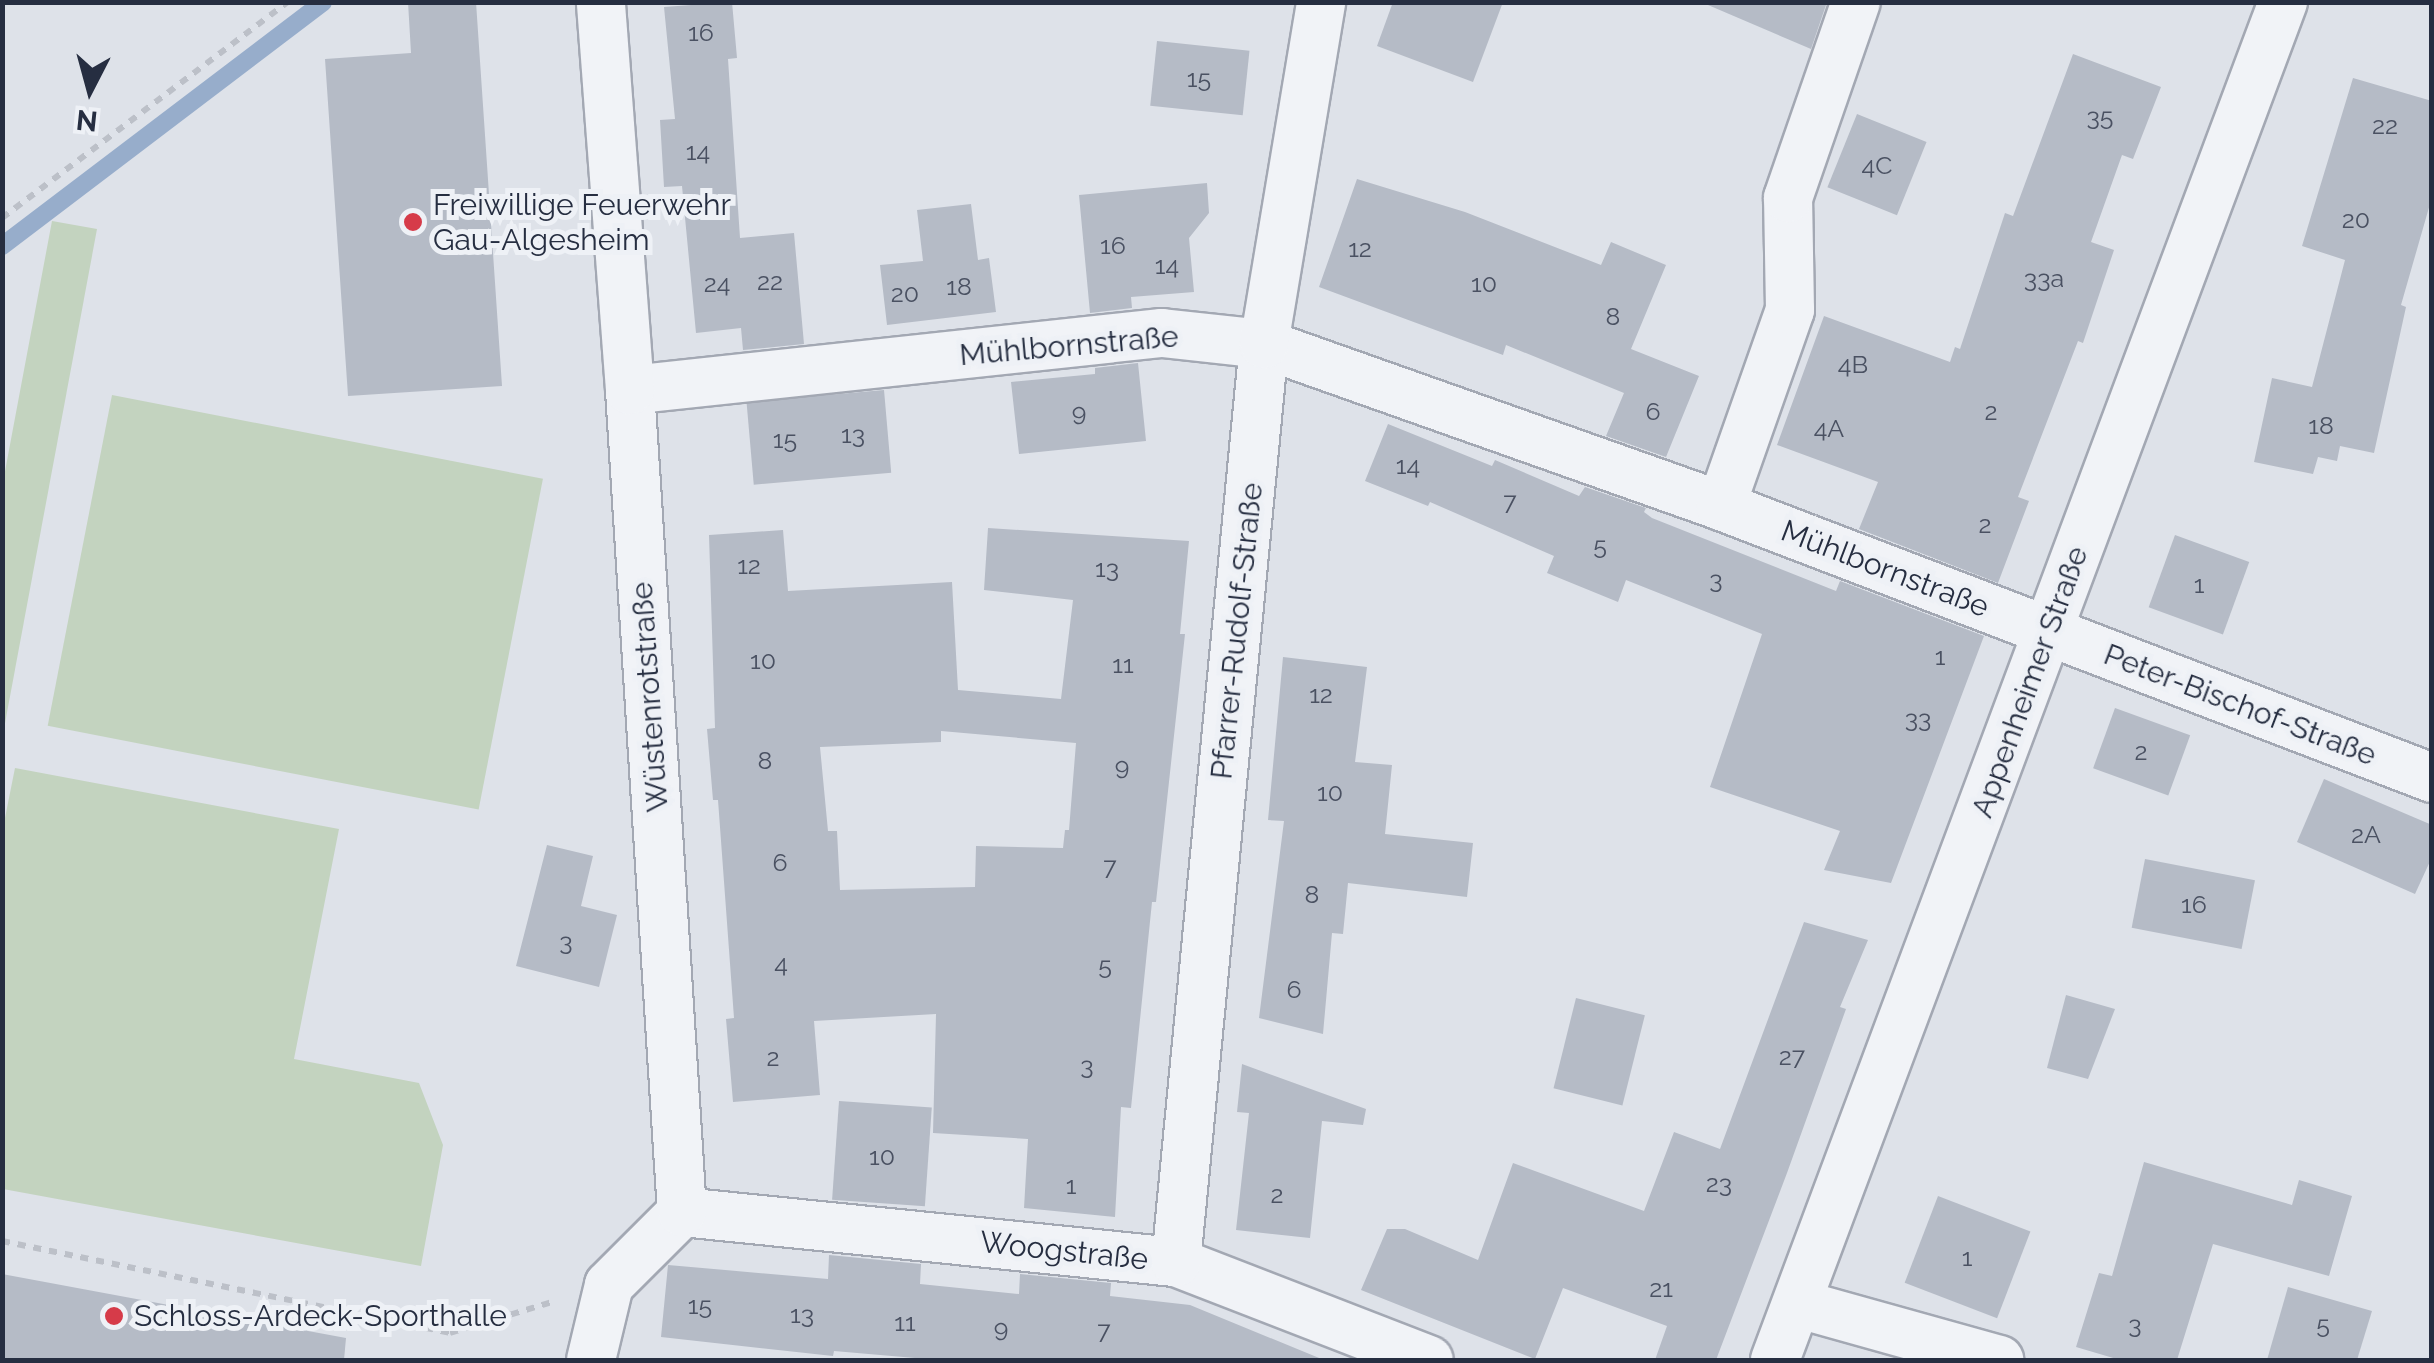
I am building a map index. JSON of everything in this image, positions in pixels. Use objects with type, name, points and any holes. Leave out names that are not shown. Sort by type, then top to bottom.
[{"type":"street","name":"Wüstenrotstraße","points":[[600,2],[630,390],[682,1212]]},
{"type":"street","name":"Pfarrer-Rudolf-Straße","points":[[1176,1262],[1264,344],[1321,2]]},
{"type":"street","points":[[1721,506],[1790,310],[1788,198],[1856,2]]},
{"type":"street","name":"Appenheimer Straße","points":[[1775,1360],[2284,2]]},
{"type":"street","name":"Mühlbornstraße","points":[[630,390],[1162,333],[1264,344],[1721,506],[2048,632]]},
{"type":"street","name":"Peter-Bischof-Straße","points":[[2048,632],[2432,778]]},
{"type":"street","points":[[591,1360],[609,1285],[682,1212]]},
{"type":"street","name":"Woogstraße","points":[[682,1212],[1176,1262],[1429,1360]]},
{"type":"street","points":[[1799,1304],[1999,1360]]},
{"type":"path","points":[[2,218],[288,2]]},
{"type":"path","points":[[2,1241],[450,1333],[609,1285]]},
{"type":"green space","points":[[52,221],[97,229],[3,734],[3,482]]},
{"type":"green space","points":[[112,395],[543,479],[479,810],[48,726]]},
{"type":"green space","points":[[15,768],[339,829],[294,1059],[419,1083],[443,1145],[421,1266],[3,1189],[2,833]]},
{"type":"building","name":"Freiwillige Feuerwehr Gau-Algesheim","points":[[408,2],[476,2],[502,386],[348,396],[325,59],[411,53]]},
{"type":"building","points":[[732,2],[737,58],[728,59],[740,238],[794,233],[804,344],[743,350],[741,328],[696,333],[682,186],[664,187],[660,120],[675,119],[664,7]]},
{"type":"building","points":[[1393,2],[1503,2],[1473,82],[1377,46]]},
{"type":"building","points":[[1701,2],[1827,2],[1811,49]]},
{"type":"building","points":[[1157,41],[1249,51],[1243,115],[1150,106]]},
{"type":"building","points":[[2073,54],[2161,87],[2133,159],[2122,155],[2091,242],[2114,250],[2083,343],[2078,341],[2018,497],[2029,501],[1998,583],[1859,529],[1878,482],[1777,445],[1824,316],[1950,362],[1955,347],[1960,349],[2005,213],[2013,216]]},
{"type":"building","points":[[2353,78],[2432,101],[2432,197],[2401,305],[2406,307],[2374,453],[2340,446],[2337,461],[2318,457],[2313,474],[2254,462],[2272,378],[2312,387],[2345,260],[2302,246]]},
{"type":"building","points":[[1857,114],[1927,142],[1897,215],[1827,187]]},
{"type":"building","points":[[1357,179],[1465,212],[1601,265],[1611,242],[1666,265],[1631,349],[1699,376],[1666,457],[1606,436],[1624,393],[1506,345],[1503,355],[1319,287]]},
{"type":"building","points":[[1207,183],[1209,213],[1189,238],[1194,292],[1131,297],[1132,308],[1090,313],[1079,195]]},
{"type":"building","points":[[971,204],[978,260],[989,258],[996,312],[887,325],[880,265],[923,261],[917,210]]},
{"type":"building","points":[[1138,363],[1146,441],[1019,454],[1011,382],[1095,374],[1095,368]]},
{"type":"building","points":[[884,390],[891,473],[754,485],[747,402]]},
{"type":"building","points":[[1388,424],[1492,466],[1495,460],[1579,496],[1585,487],[1646,508],[1644,512],[1652,518],[1836,591],[1840,581],[1984,636],[1891,883],[1824,870],[1840,831],[1710,787],[1762,634],[1626,580],[1618,602],[1547,573],[1554,556],[1430,502],[1428,506],[1365,481]]},
{"type":"building","points":[[988,528],[1189,541],[1180,634],[1185,634],[1156,902],[1152,902],[1131,1108],[1121,1107],[1115,1217],[1024,1208],[1028,1139],[933,1133],[936,1014],[814,1021],[820,1095],[733,1102],[726,1019],[734,1018],[718,800],[713,800],[707,729],[715,728],[709,535],[783,530],[788,591],[952,582],[958,690],[1061,699],[1073,600],[984,590]],"holes":[[[941,731],[1076,743],[1069,830],[1065,830],[1063,848],[976,846],[975,887],[840,890],[837,831],[828,831],[820,747],[941,742]]]},
{"type":"building","points":[[2175,535],[2249,562],[2223,634],[2149,607]]},
{"type":"building","points":[[1283,657],[1367,667],[1355,762],[1392,765],[1385,834],[1473,843],[1467,897],[1348,883],[1343,934],[1332,933],[1323,1034],[1259,1018],[1284,821],[1268,820]]},
{"type":"building","points":[[2115,708],[2190,735],[2168,796],[2093,768]]},
{"type":"building","points":[[2324,779],[2432,825],[2432,857],[2415,894],[2297,842]]},
{"type":"building","points":[[547,845],[593,856],[581,906],[617,915],[599,987],[516,966]]},
{"type":"building","points":[[2145,859],[2255,880],[2242,949],[2132,928]]},
{"type":"building","points":[[1804,922],[1868,940],[1840,1007],[1846,1009],[1716,1360],[1655,1360],[1667,1326],[1563,1288],[1535,1359],[1361,1290],[1387,1229],[1405,1229],[1478,1260],[1513,1163],[1644,1211],[1674,1132],[1720,1149]]},
{"type":"building","points":[[2066,995],[2115,1009],[2088,1079],[2047,1068]]},
{"type":"building","points":[[1576,998],[1645,1015],[1622,1105],[1554,1088]]},
{"type":"building","points":[[1242,1064],[1366,1109],[1363,1125],[1322,1121],[1310,1238],[1236,1230],[1249,1113],[1237,1112]]},
{"type":"building","points":[[839,1101],[932,1107],[925,1206],[832,1200]]},
{"type":"building","points":[[2144,1162],[2292,1205],[2299,1180],[2352,1196],[2329,1276],[2213,1244],[2177,1360],[2120,1360],[2076,1347],[2099,1273],[2112,1276]]},
{"type":"building","points":[[1938,1196],[2030,1231],[1997,1318],[1905,1283]]},
{"type":"building","points":[[829,1255],[921,1264],[920,1284],[1019,1294],[1020,1274],[1111,1283],[1110,1296],[1190,1305],[1324,1360],[938,1360],[834,1351],[833,1356],[661,1337],[668,1265],[828,1279]]},
{"type":"building","name":"Schloss-Ardeck-Sporthalle","points":[[2,1274],[346,1338],[344,1360],[2,1360]]},
{"type":"building","points":[[2288,1287],[2372,1311],[2357,1360],[2267,1360]]},
{"type":"waterway","points":[[2,246],[323,2]]},
{"type":"place","name":"Freiwillige Feuerwehr Gau-Algesheim","points":[[413,222]]},
{"type":"place","name":"Schloss-Ardeck-Sporthalle","points":[[114,1316]]}]
